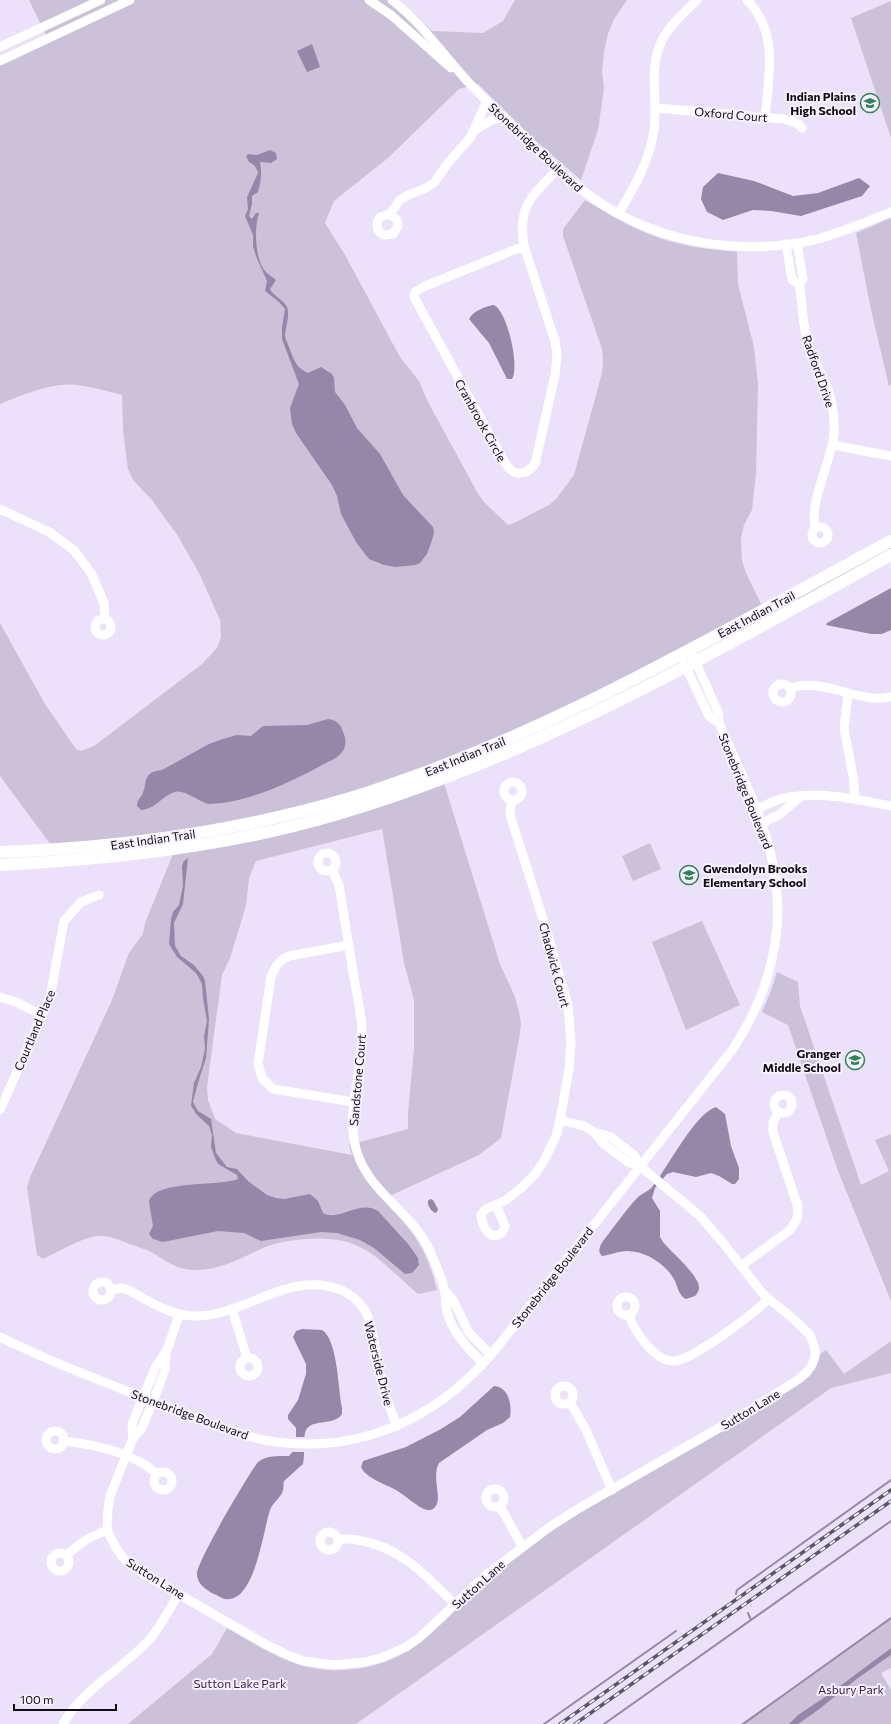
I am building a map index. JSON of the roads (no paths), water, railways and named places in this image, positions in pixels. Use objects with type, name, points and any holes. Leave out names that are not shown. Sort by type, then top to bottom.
[{"type":"main road","name":"East Indian Trail","points":[[0,852],[108,845],[188,835],[278,817],[348,798],[423,773],[513,737],[593,701],[891,541]]},
{"type":"main road","name":"East Indian Trail","points":[[0,865],[80,860],[163,851],[254,835],[341,813],[421,787],[529,744],[615,704],[891,555]]},
{"type":"street","points":[[0,47],[101,0]]},
{"type":"street","points":[[0,61],[130,0]]},
{"type":"street","name":"Stonebridge Boulevard","points":[[369,0],[390,15],[457,74],[464,76]]},
{"type":"street","name":"Stonebridge Boulevard","points":[[392,0],[415,20],[487,101],[558,170],[579,188],[618,214],[642,225],[694,240],[743,246],[786,244],[831,235],[891,212]]},
{"type":"street","points":[[618,214],[631,193],[649,151],[654,131],[656,108],[655,67],[660,44],[672,26],[697,0]]},
{"type":"street","points":[[747,0],[759,15],[768,38],[770,54],[765,117]]},
{"type":"street","points":[[390,214],[400,200],[434,183],[448,163],[465,145],[474,130],[487,101]]},
{"type":"street","name":"Oxford Court","points":[[656,108],[791,120],[802,128]]},
{"type":"street","points":[[474,130],[490,120],[505,118]]},
{"type":"street","name":"Cranbrook Circle","points":[[524,246],[423,287],[415,292],[414,297],[504,463],[511,472],[516,473],[527,471],[535,464],[557,364],[555,341],[524,246],[522,232],[524,212],[534,194],[558,170]]},
{"type":"street","name":"Radford Drive","points":[[797,243],[803,280],[799,284]]},
{"type":"street","name":"Radford Drive","points":[[786,244],[792,280],[799,284]]},
{"type":"street","name":"Radford Drive","points":[[799,284],[807,343],[827,387],[833,406],[833,445],[818,494],[814,518],[816,528]]},
{"type":"street","points":[[833,445],[891,456]]},
{"type":"street","points":[[0,509],[48,532],[74,550],[86,565],[95,581],[105,609],[105,619]]},
{"type":"street","name":"Stonebridge Boulevard","points":[[1,1339],[153,1402],[243,1435],[265,1440],[307,1444],[329,1443],[356,1438],[397,1426],[433,1407],[454,1391],[491,1355],[733,1049],[753,1015],[770,973],[776,943],[778,914],[777,891],[773,864],[762,823],[719,723],[708,716],[691,664],[685,652]]},
{"type":"street","points":[[790,688],[808,684],[875,698],[891,697]]},
{"type":"street","points":[[848,693],[844,728],[853,776],[855,798]]},
{"type":"street","points":[[756,809],[783,798],[807,795],[855,798],[891,806]]},
{"type":"street","points":[[762,823],[780,814],[801,796]]},
{"type":"street","name":"Chadwick Court","points":[[496,1205],[521,1188],[540,1168],[549,1153],[560,1120],[569,1069],[571,1042],[568,1004],[511,818],[510,812],[512,800]]},
{"type":"street","name":"Sandstone Court","points":[[332,870],[339,885],[362,1020],[362,1054],[354,1102],[352,1129],[355,1147],[361,1162],[375,1184],[410,1220],[423,1238],[432,1256],[444,1289],[447,1312],[456,1332],[463,1343],[483,1363]]},
{"type":"street","name":"Courtland Place","points":[[0,1110],[52,990],[64,921],[81,902],[99,895]]},
{"type":"street","points":[[349,945],[289,956],[278,963],[271,977],[258,1064],[262,1078],[273,1089],[354,1102]]},
{"type":"street","points":[[0,997],[16,1002],[42,1016]]},
{"type":"street","points":[[741,1266],[786,1234],[797,1219],[798,1207],[773,1132],[773,1123],[778,1112]]},
{"type":"street","name":"Sutton Lane","points":[[107,1530],[119,1553],[129,1564],[265,1644],[290,1656],[311,1662],[334,1665],[365,1662],[381,1658],[406,1647],[431,1628],[486,1575],[522,1546],[581,1506],[612,1490],[752,1409],[807,1372],[812,1365],[815,1349],[810,1335],[797,1322],[768,1300],[708,1225],[685,1202],[640,1166],[629,1163],[604,1144],[594,1132],[584,1126],[560,1120]]},
{"type":"street","name":"Waterside Drive","points":[[111,1290],[122,1288],[128,1290],[159,1308],[179,1315],[207,1316],[232,1310],[283,1289],[307,1284],[334,1288],[351,1296],[360,1305],[368,1320],[384,1390],[397,1426]]},
{"type":"street","name":"Sandstone Court","points":[[444,1289],[453,1300],[469,1333],[491,1355]]},
{"type":"street","points":[[629,1315],[635,1330],[657,1355],[669,1361],[674,1361],[690,1356],[746,1319],[768,1300]]},
{"type":"street","points":[[232,1310],[247,1358]]},
{"type":"street","points":[[133,1438],[142,1428],[165,1370],[167,1350],[179,1315]]},
{"type":"street","points":[[66,1555],[87,1539],[107,1530],[110,1496],[133,1438],[132,1424],[156,1366],[167,1350]]},
{"type":"street","points":[[570,1402],[586,1430],[612,1490]]},
{"type":"street","points":[[64,1441],[81,1443],[127,1456],[149,1467],[157,1474]]},
{"type":"street","points":[[500,1506],[522,1546]]},
{"type":"street","points":[[338,1540],[351,1538],[374,1543],[394,1551],[410,1562],[455,1604]]},
{"type":"street","points":[[63,1724],[78,1703],[150,1639],[178,1594]]},
{"type":"waterway","points":[[736,1594],[737,1590],[891,1480]]},
{"type":"waterway","points":[[604,1724],[891,1521]]},
{"type":"waterway","points":[[748,1613],[751,1620]]},
{"type":"waterway","points":[[743,1724],[891,1618]]},
{"type":"waterway","points":[[544,1724],[676,1631]]},
{"type":"railway","points":[[560,1724],[891,1490]]},
{"type":"railway","points":[[575,1724],[891,1501]]},
{"type":"place","name":"Indian Plains High School","points":[[870,103]]},
{"type":"place","name":"Gwendolyn Brooks Elementary School","points":[[689,875]]},
{"type":"place","name":"Granger Middle School","points":[[855,1060]]},
{"type":"park label","name":"Sutton Lake Park","points":[[240,1683]]},
{"type":"park label","name":"Asbury Park","points":[[851,1689]]}]
